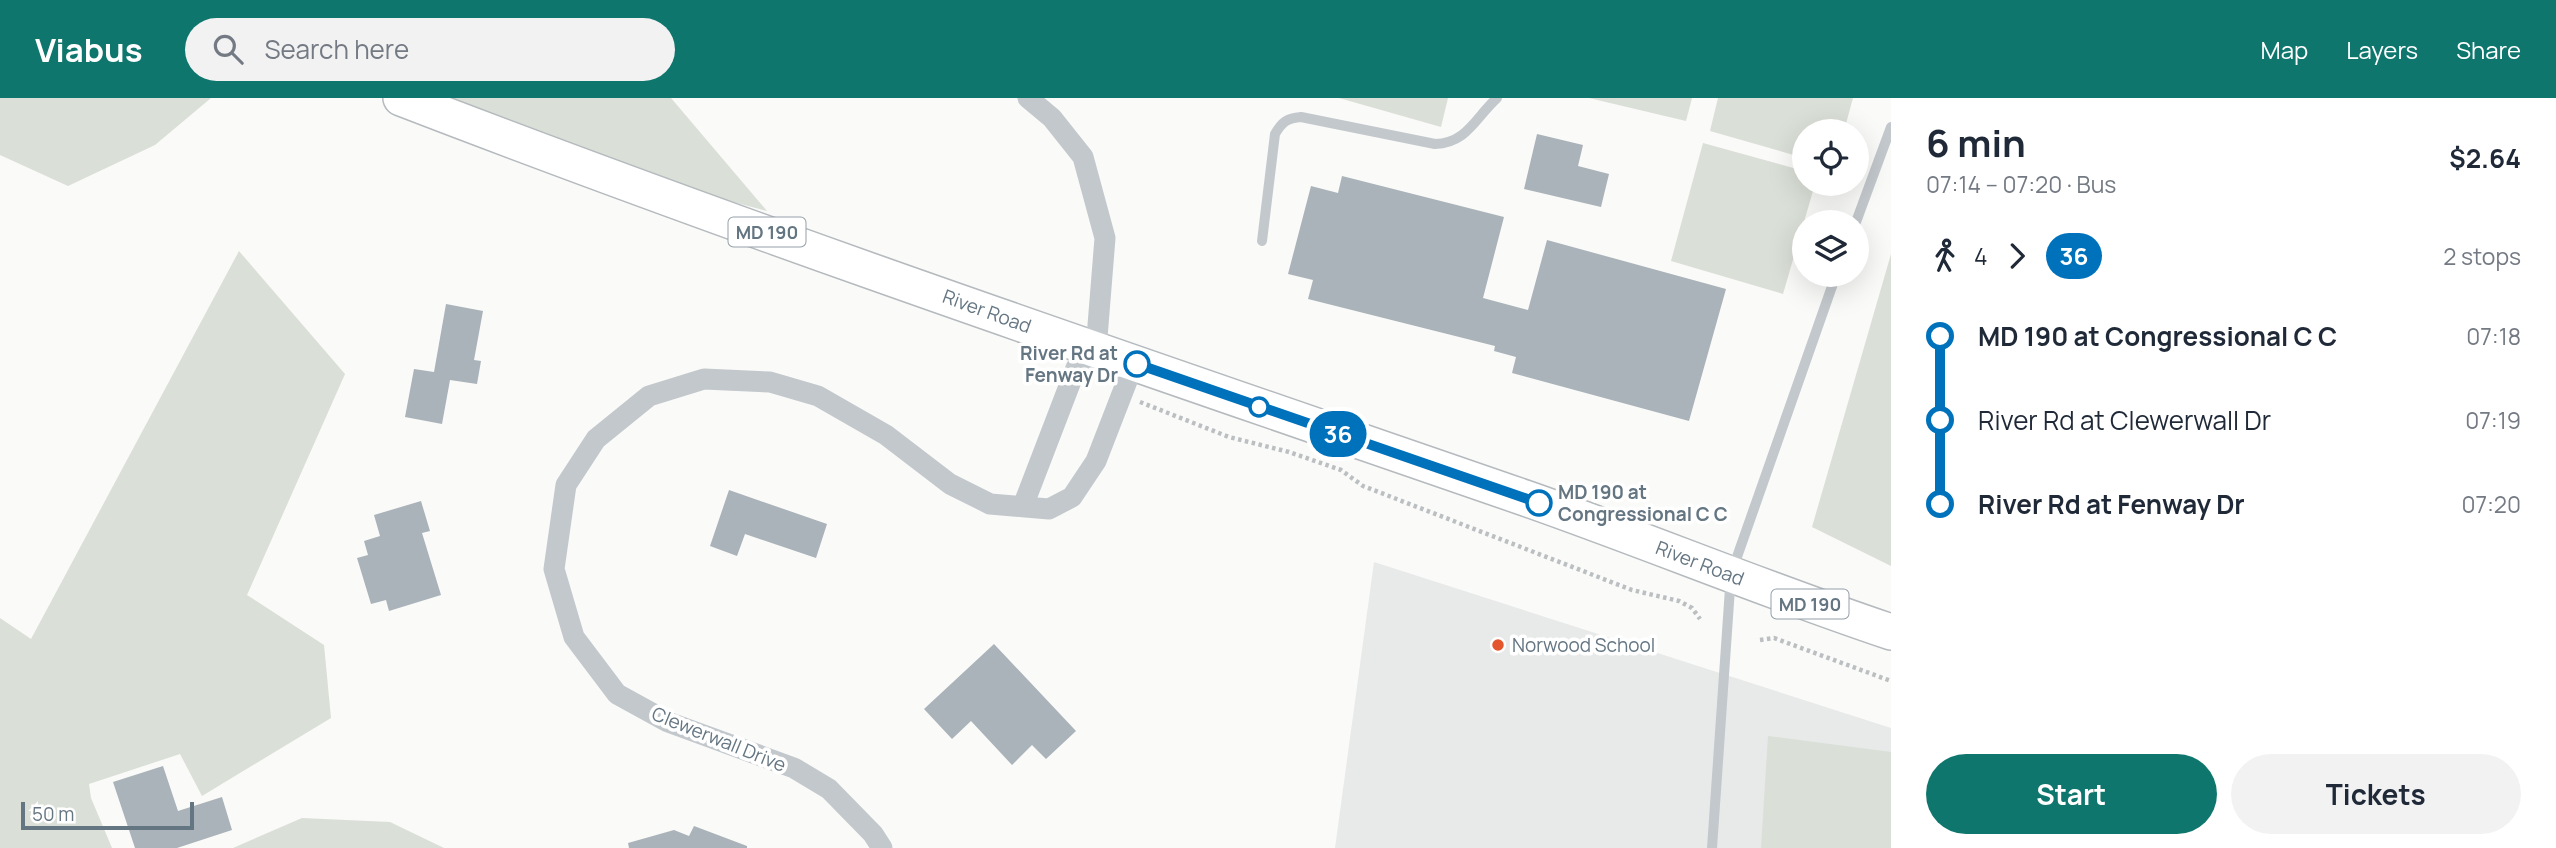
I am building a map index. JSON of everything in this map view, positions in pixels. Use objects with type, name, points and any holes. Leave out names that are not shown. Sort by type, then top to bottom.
[{"type":"main road","name":"River Road","points":[[401,98],[528,147],[1096,350],[1566,513],[1891,632]]},
{"type":"street","points":[[1023,506],[1076,368],[1096,350],[1105,238],[1083,157],[1052,118],[1028,98]]},
{"type":"street","name":"Clewerwall Drive","points":[[882,848],[873,834],[829,789],[794,768],[668,722],[617,694],[573,637],[554,569],[566,485],[596,439],[649,396],[704,379],[756,381],[818,396],[887,435],[950,484],[990,504],[1049,509],[1072,497],[1096,461],[1134,363]]},
{"type":"lane","points":[[1262,241],[1275,134],[1289,118],[1301,117],[1435,144],[1449,144],[1460,139],[1483,110],[1497,98]]},
{"type":"lane","points":[[1860,210],[1891,127]]},
{"type":"lane","points":[[1712,848],[1731,574],[1832,287]]},
{"type":"path","points":[[1122,396],[1229,437],[1289,452],[1340,470],[1363,486],[1632,590],[1679,601],[1692,608],[1700,619]]},
{"type":"path","points":[[1760,640],[1773,638],[1891,681]]},
{"type":"shaded area","points":[[0,98],[211,98],[155,145],[68,186],[0,155]]},
{"type":"shaded area","points":[[401,98],[671,98],[767,211],[528,147]]},
{"type":"shaded area","points":[[1339,98],[1448,98],[1441,127]]},
{"type":"shaded area","points":[[1589,98],[1692,98],[1686,121]]},
{"type":"shaded area","points":[[1718,98],[1853,98],[1847,119],[1792,119],[1792,155],[1710,131]]},
{"type":"shaded area","points":[[1703,143],[1792,168],[1792,196],[1812,196],[1807,210],[1792,210],[1792,263],[1783,294],[1671,261]]},
{"type":"shaded area","points":[[239,251],[345,374],[247,595],[324,645],[331,718],[202,796],[180,754],[89,784],[91,798],[112,848],[0,848],[0,618],[31,639]]},
{"type":"shaded area","points":[[1891,254],[1891,566],[1812,527]]},
{"type":"shaded area","name":"Norwood School","points":[[1374,562],[1891,728],[1891,848],[1335,848]]},
{"type":"shaded area","points":[[1768,736],[1891,752],[1891,848],[1761,848]]},
{"type":"shaded area","points":[[302,818],[390,822],[444,848],[233,848]]},
{"type":"building","points":[[1537,134],[1583,145],[1578,166],[1609,174],[1601,207],[1524,189]]},
{"type":"building","points":[[1342,176],[1504,217],[1483,298],[1528,310],[1547,240],[1726,289],[1689,421],[1512,373],[1516,357],[1494,351],[1495,346],[1308,299],[1313,280],[1288,274],[1311,186],[1338,193]]},
{"type":"building","points":[[446,304],[483,311],[474,360],[481,361],[477,384],[450,380],[442,424],[405,417],[414,369],[434,372]]},
{"type":"building","points":[[729,490],[827,524],[816,558],[745,534],[737,556],[710,546]]},
{"type":"building","points":[[421,501],[430,531],[422,533],[441,595],[389,611],[386,600],[371,604],[357,558],[368,555],[364,541],[380,536],[374,515]]},
{"type":"building","points":[[994,644],[1076,731],[1046,759],[1032,745],[1012,765],[971,721],[952,739],[924,709]]},
{"type":"building","points":[[163,766],[178,811],[222,797],[232,830],[177,848],[135,848],[113,782]]},
{"type":"building","points":[[694,826],[747,848],[629,848],[628,843],[674,830],[689,836]]},
{"type":"bus line","name":"36","points":[[1137,364],[1539,503]]},
{"type":"place","name":"River Rd at Fenway Dr","points":[[1137,364]]},
{"type":"place","name":"MD 190 at Congressional C C","points":[[1539,503]]},
{"type":"place","name":"Norwood School","points":[[1498,645]]}]
